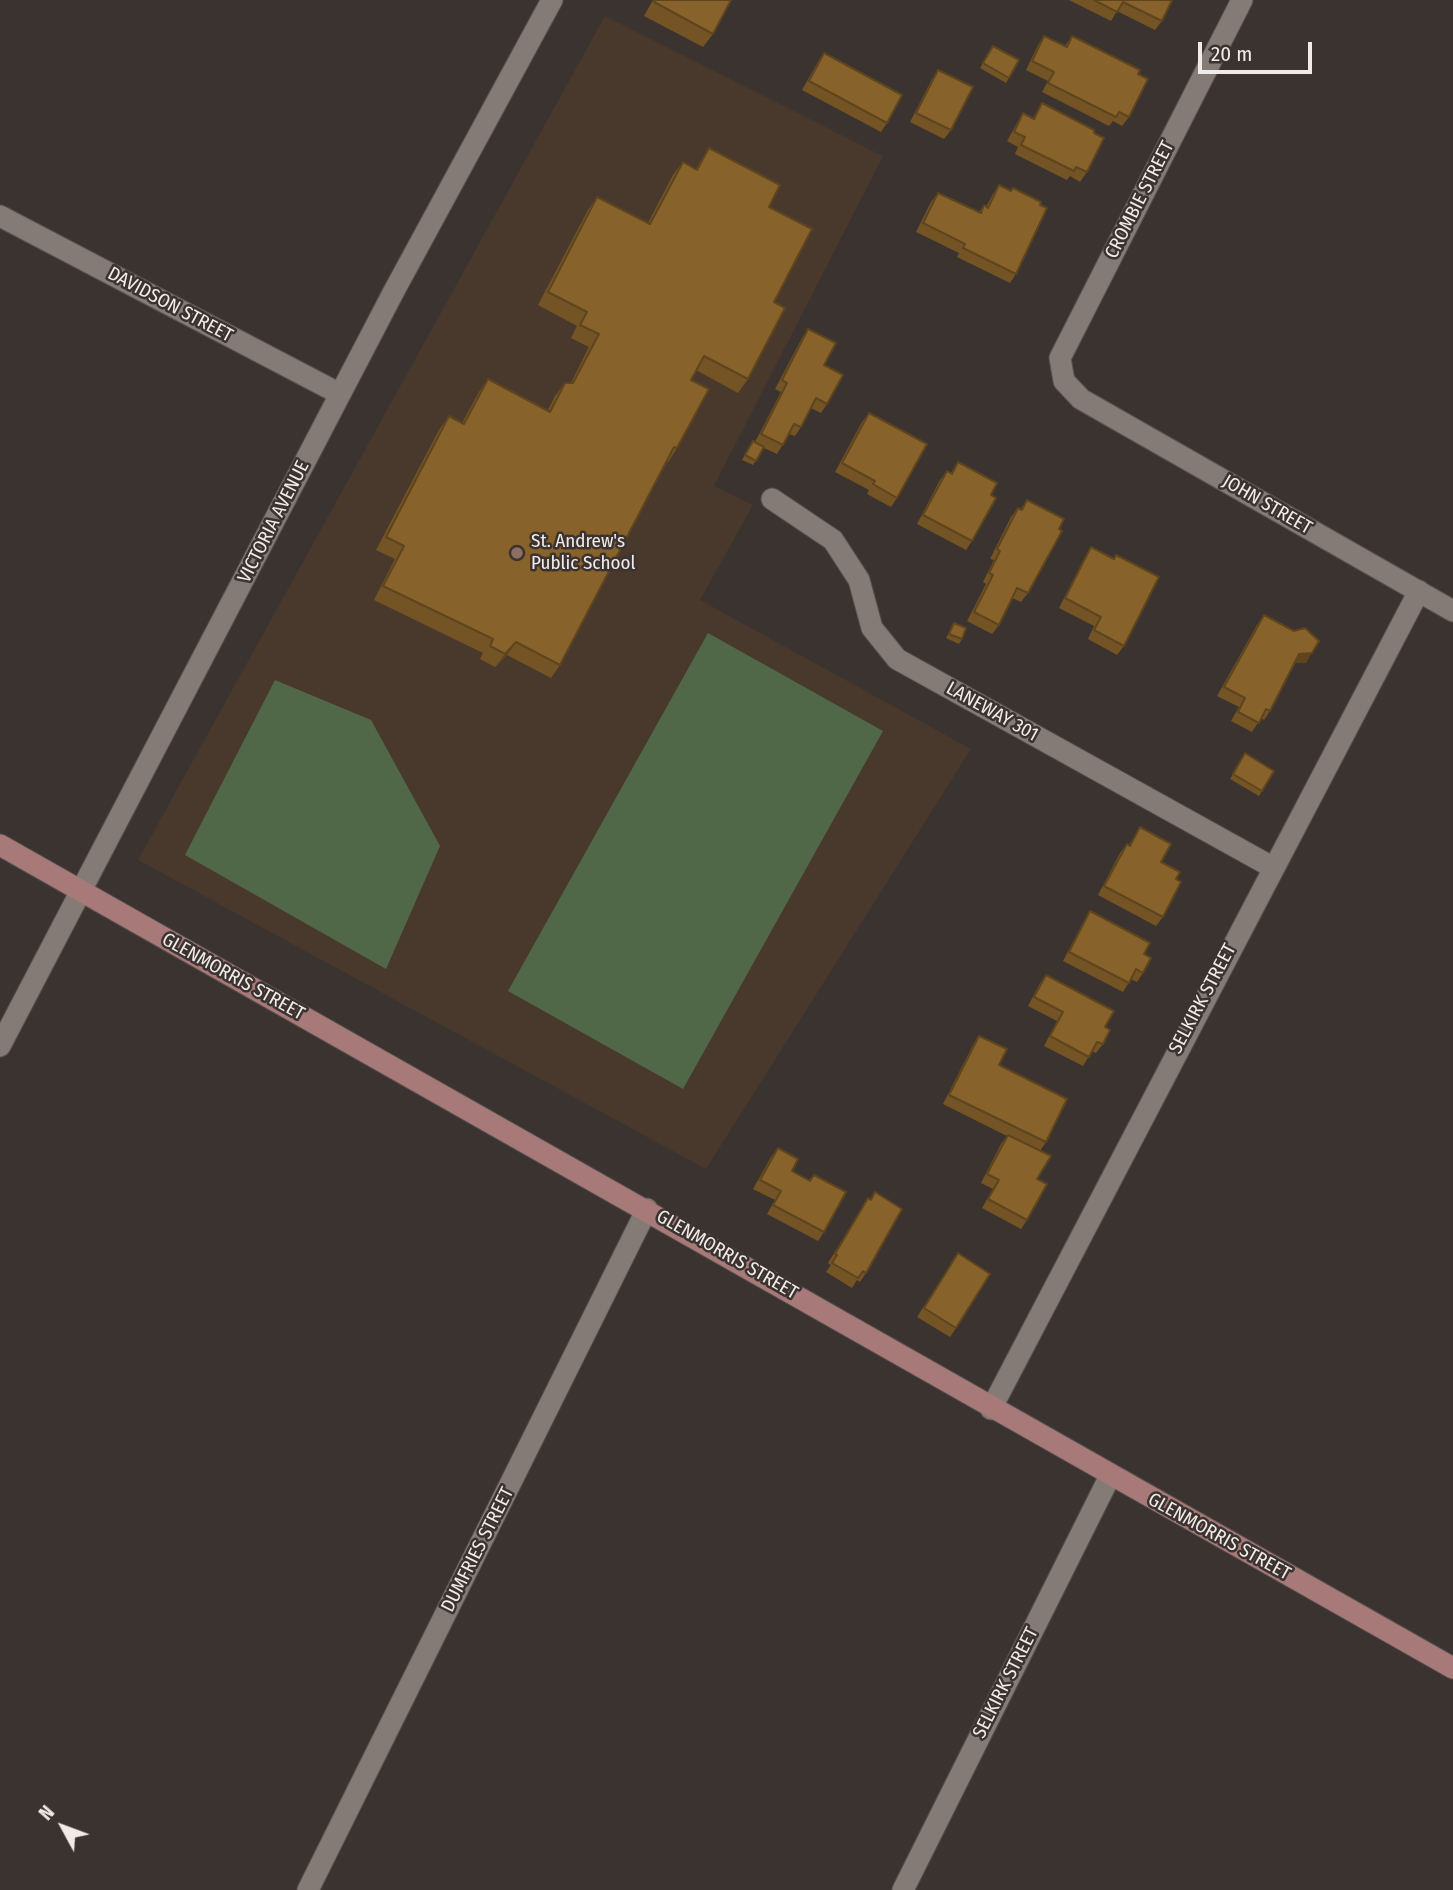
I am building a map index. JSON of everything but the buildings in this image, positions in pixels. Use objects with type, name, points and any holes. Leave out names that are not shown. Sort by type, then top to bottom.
[{"type":"street","name":"VICTORIA AVENUE","points":[[0,1046],[340,394],[552,0]]},
{"type":"street","name":"CROMBIE STREET","points":[[1081,399],[1064,381],[1060,358],[1242,0]]},
{"type":"street","name":"DAVIDSON STREET","points":[[0,216],[340,394]]},
{"type":"street","name":"JOHN STREET","points":[[1081,399],[1453,611]]},
{"type":"street","name":"LANEWAY 301","points":[[772,499],[833,540],[859,580],[872,628],[897,659],[1272,867]]},
{"type":"street","name":"SELKIRK STREET","points":[[991,1409],[1272,867],[1419,592]]},
{"type":"street","name":"GLENMORRIS STREET","points":[[0,845],[647,1209],[991,1409],[1453,1668]]},
{"type":"street","name":"DUMFRIES STREET","points":[[308,1890],[647,1209]]},
{"type":"street","name":"SELKIRK STREET","points":[[902,1890],[1110,1476]]},
{"type":"shaded area","name":"St. Andrew's Public School","points":[[605,16],[883,156],[714,486],[753,505],[700,600],[971,749],[706,1169],[138,860]]},
{"type":"green space","points":[[708,633],[883,731],[683,1089],[508,991]]},
{"type":"green space","points":[[275,680],[371,720],[440,846],[386,969],[185,855]]},
{"type":"place","name":"St. Andrew's Public School","points":[[517,553]]}]
